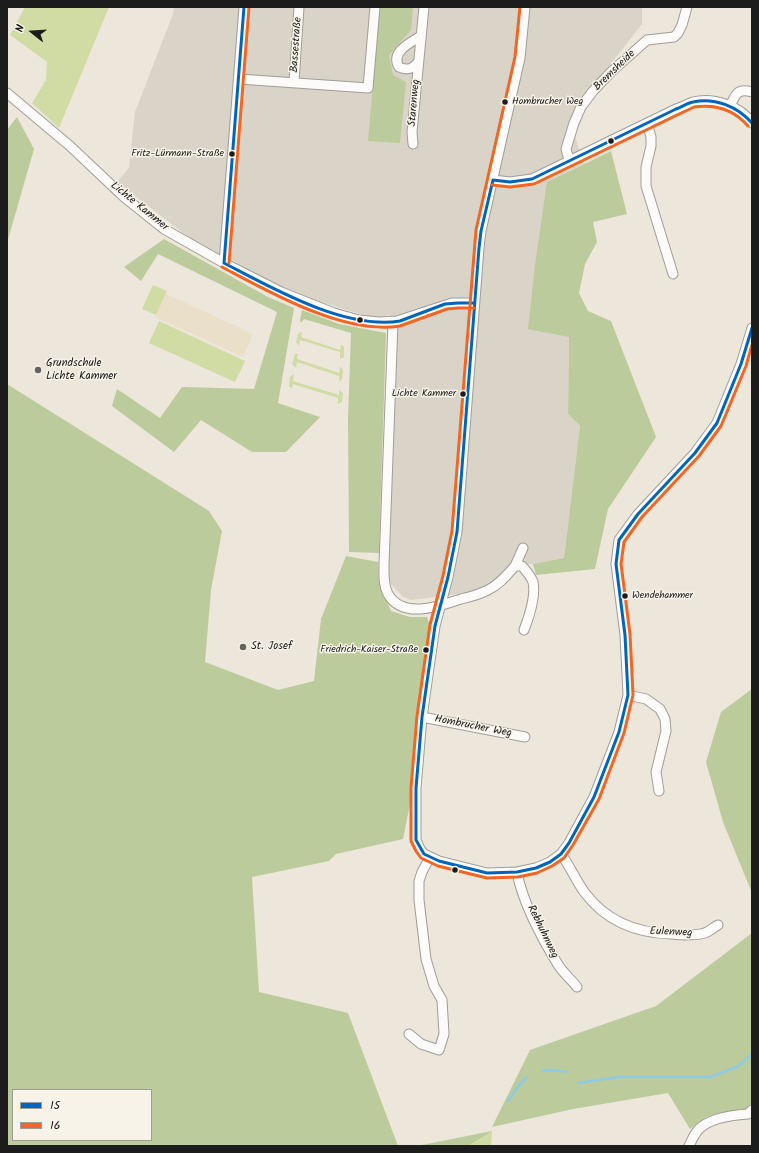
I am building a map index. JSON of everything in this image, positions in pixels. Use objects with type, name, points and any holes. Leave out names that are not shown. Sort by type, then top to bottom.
[{"type":"street","points":[[224,263],[244,7]]},
{"type":"street","name":"Bassestraße","points":[[294,82],[300,7]]},
{"type":"street","points":[[239,79],[368,88],[375,7]]},
{"type":"street","name":"Starenweg","points":[[413,144],[412,132],[424,7]]},
{"type":"street","name":"Hombrucher Weg","points":[[430,857],[420,849],[416,840],[416,788],[422,717],[435,626],[448,577],[457,532],[474,303],[481,231],[520,58],[524,7]]},
{"type":"street","name":"Bremsheide","points":[[569,160],[566,149],[574,123],[581,107],[593,91],[611,72],[647,40],[674,38],[682,25],[687,7]]},
{"type":"street","name":"Starenweg","points":[[418,62],[414,67],[408,70],[399,67],[396,62],[397,54],[421,36]]},
{"type":"street","points":[[730,106],[736,94],[740,91],[745,90],[752,92]]},
{"type":"street","name":"Lichte Kammer","points":[[7,93],[70,146],[124,197],[164,229],[224,263],[281,292],[334,313],[359,320],[379,322],[393,322],[452,303],[474,303]]},
{"type":"street","points":[[493,180],[510,182],[532,179],[676,109],[694,102],[708,101],[730,106],[752,124]]},
{"type":"street","points":[[647,123],[651,137],[651,146],[646,167],[646,186],[673,274]]},
{"type":"street","points":[[393,322],[384,564],[385,588],[396,604],[403,607],[425,610],[441,606],[488,590],[502,580],[515,566],[523,548]]},
{"type":"street","points":[[409,1034],[421,1044],[439,1050],[444,1034],[442,1000],[434,986],[426,959],[420,906],[419,881],[430,857],[456,866],[487,873],[518,872],[536,868],[550,862],[561,854],[594,797],[619,732],[628,695],[625,635],[616,564],[619,540],[638,514],[695,453],[717,422],[741,364],[752,328]]},
{"type":"street","points":[[515,566],[522,566],[528,572],[533,583],[532,609],[524,630]]},
{"type":"street","points":[[628,695],[646,699],[660,709],[665,719],[666,731],[656,772],[658,791]]},
{"type":"street","name":"Hombrucher Weg","points":[[422,717],[524,737]]},
{"type":"street","name":"Eulenweg","points":[[561,854],[585,893],[595,905],[625,926],[641,931],[681,935],[706,933],[718,925]]},
{"type":"street","name":"Rebhuhnweg","points":[[518,872],[523,893],[536,924],[557,964],[577,987]]},
{"type":"street","points":[[689,1146],[699,1130],[705,1125],[737,1115],[751,1113]]},
{"type":"shaded area","points":[[174,7],[642,7],[642,24],[613,61],[580,113],[575,136],[583,164],[547,182],[569,337],[568,414],[580,426],[564,558],[515,566],[488,590],[436,597],[410,600],[402,596],[388,581],[382,560],[396,354],[390,315],[373,318],[282,290],[234,261],[200,246],[117,182],[129,168],[135,112],[173,14]]},
{"type":"shaded area","points":[[166,294],[253,334],[243,357],[155,317]]},
{"type":"green space","points":[[25,7],[109,7],[59,128],[32,103],[46,80],[47,62],[10,35]]},
{"type":"green space","points":[[380,7],[413,7],[411,30],[389,55],[393,75],[406,82],[400,143],[368,141]]},
{"type":"green space","points":[[17,117],[34,149],[7,243],[7,130]]},
{"type":"green space","points":[[611,151],[627,214],[593,222],[597,242],[585,264],[579,293],[588,311],[611,321],[656,437],[608,509],[595,569],[536,575],[533,564],[564,558],[580,426],[568,414],[569,337],[528,329],[535,265],[547,182]]},
{"type":"green space","points":[[164,239],[268,297],[294,308],[278,403],[320,417],[286,452],[252,452],[201,420],[174,452],[112,406],[117,389],[160,418],[182,387],[254,389],[277,312],[158,254],[141,281],[124,267]]},
{"type":"green space","points":[[153,285],[167,291],[156,315],[142,309]]},
{"type":"green space","points":[[302,310],[339,324],[386,333],[379,553],[349,552],[348,418],[351,333],[304,319],[301,323],[300,320]]},
{"type":"green space","points":[[159,321],[245,361],[235,382],[149,343]]},
{"type":"green space","points":[[300,332],[302,332],[301,337],[340,350],[342,345],[344,347],[344,357],[340,359],[340,352],[300,340],[299,346],[296,342]]},
{"type":"green space","points":[[295,354],[298,354],[297,359],[339,373],[340,367],[342,368],[342,379],[339,382],[339,376],[297,362],[296,368],[292,364]]},
{"type":"green space","points":[[294,375],[293,381],[339,395],[339,390],[343,393],[342,402],[338,404],[338,398],[293,384],[292,389],[289,386],[290,377]]},
{"type":"green space","points":[[7,384],[209,511],[222,531],[211,590],[205,662],[278,690],[314,681],[321,619],[346,556],[378,562],[379,583],[391,611],[410,617],[427,617],[431,629],[417,718],[411,799],[403,839],[336,854],[329,861],[252,877],[259,992],[348,1013],[398,1146],[7,1146]]},
{"type":"green space","points":[[752,689],[752,893],[723,822],[706,762],[721,712]]},
{"type":"green space","points":[[752,933],[752,1110],[741,1109],[706,1117],[690,1129],[668,1093],[573,1109],[492,1127],[530,1050],[656,1006]]},
{"type":"green space","points":[[492,1131],[491,1146],[468,1146]]},
{"type":"green space","points":[[492,1131],[468,1146],[417,1146]]},
{"type":"waterway","points":[[578,1083],[619,1077],[710,1077],[737,1067],[752,1054]]},
{"type":"waterway","points":[[542,1071],[553,1070],[567,1072]]},
{"type":"waterway","points":[[508,1101],[519,1085],[527,1077]]},
{"type":"transit line","name":"15","points":[[224,263],[244,7]]},
{"type":"transit line","name":"16","points":[[229,263],[249,7]]},
{"type":"transit line","name":"16","points":[[520,7],[515,57],[476,230],[452,531],[443,576],[430,625],[417,716],[411,788],[411,841],[421,858],[438,866],[487,878],[518,877],[537,873],[552,866],[564,858],[573,845],[599,799],[624,733],[633,695],[630,634],[621,564],[624,542],[642,517],[699,456],[721,426],[746,366],[752,345]]},
{"type":"transit line","name":"15","points":[[493,180],[510,182],[532,179],[693,102],[718,102],[740,112],[752,123]]},
{"type":"transit line","name":"16","points":[[492,185],[510,187],[534,184],[694,107],[709,106],[724,109],[743,120],[748,126]]},
{"type":"transit line","name":"15","points":[[493,180],[481,231],[479,248],[457,532],[448,577],[435,626],[422,717],[416,788],[416,840],[424,854],[439,861],[487,873],[517,872],[536,868],[550,862],[561,854],[569,843],[594,797],[619,732],[628,695],[625,635],[616,564],[619,540],[638,514],[695,453],[717,423],[741,364],[752,328]]},
{"type":"transit line","name":"15","points":[[224,263],[286,295],[309,305],[356,319],[379,322],[400,321],[445,304],[474,303]]},
{"type":"transit line","name":"16","points":[[222,267],[308,310],[355,324],[378,327],[400,326],[447,309],[474,308]]},
{"type":"place","name":"Hombrucher Weg","points":[[505,102]]},
{"type":"place","name":"Fritz-Lürmann-Straße","points":[[232,154]]},
{"type":"place","name":"Grundschule Lichte Kammer","points":[[38,370]]},
{"type":"place","name":"Lichte Kammer","points":[[463,394]]},
{"type":"place","name":"Wendehammer","points":[[625,596]]},
{"type":"place","name":"St. Josef","points":[[243,647]]},
{"type":"place","name":"Friedrich-Kaiser-Straße","points":[[426,650]]}]
